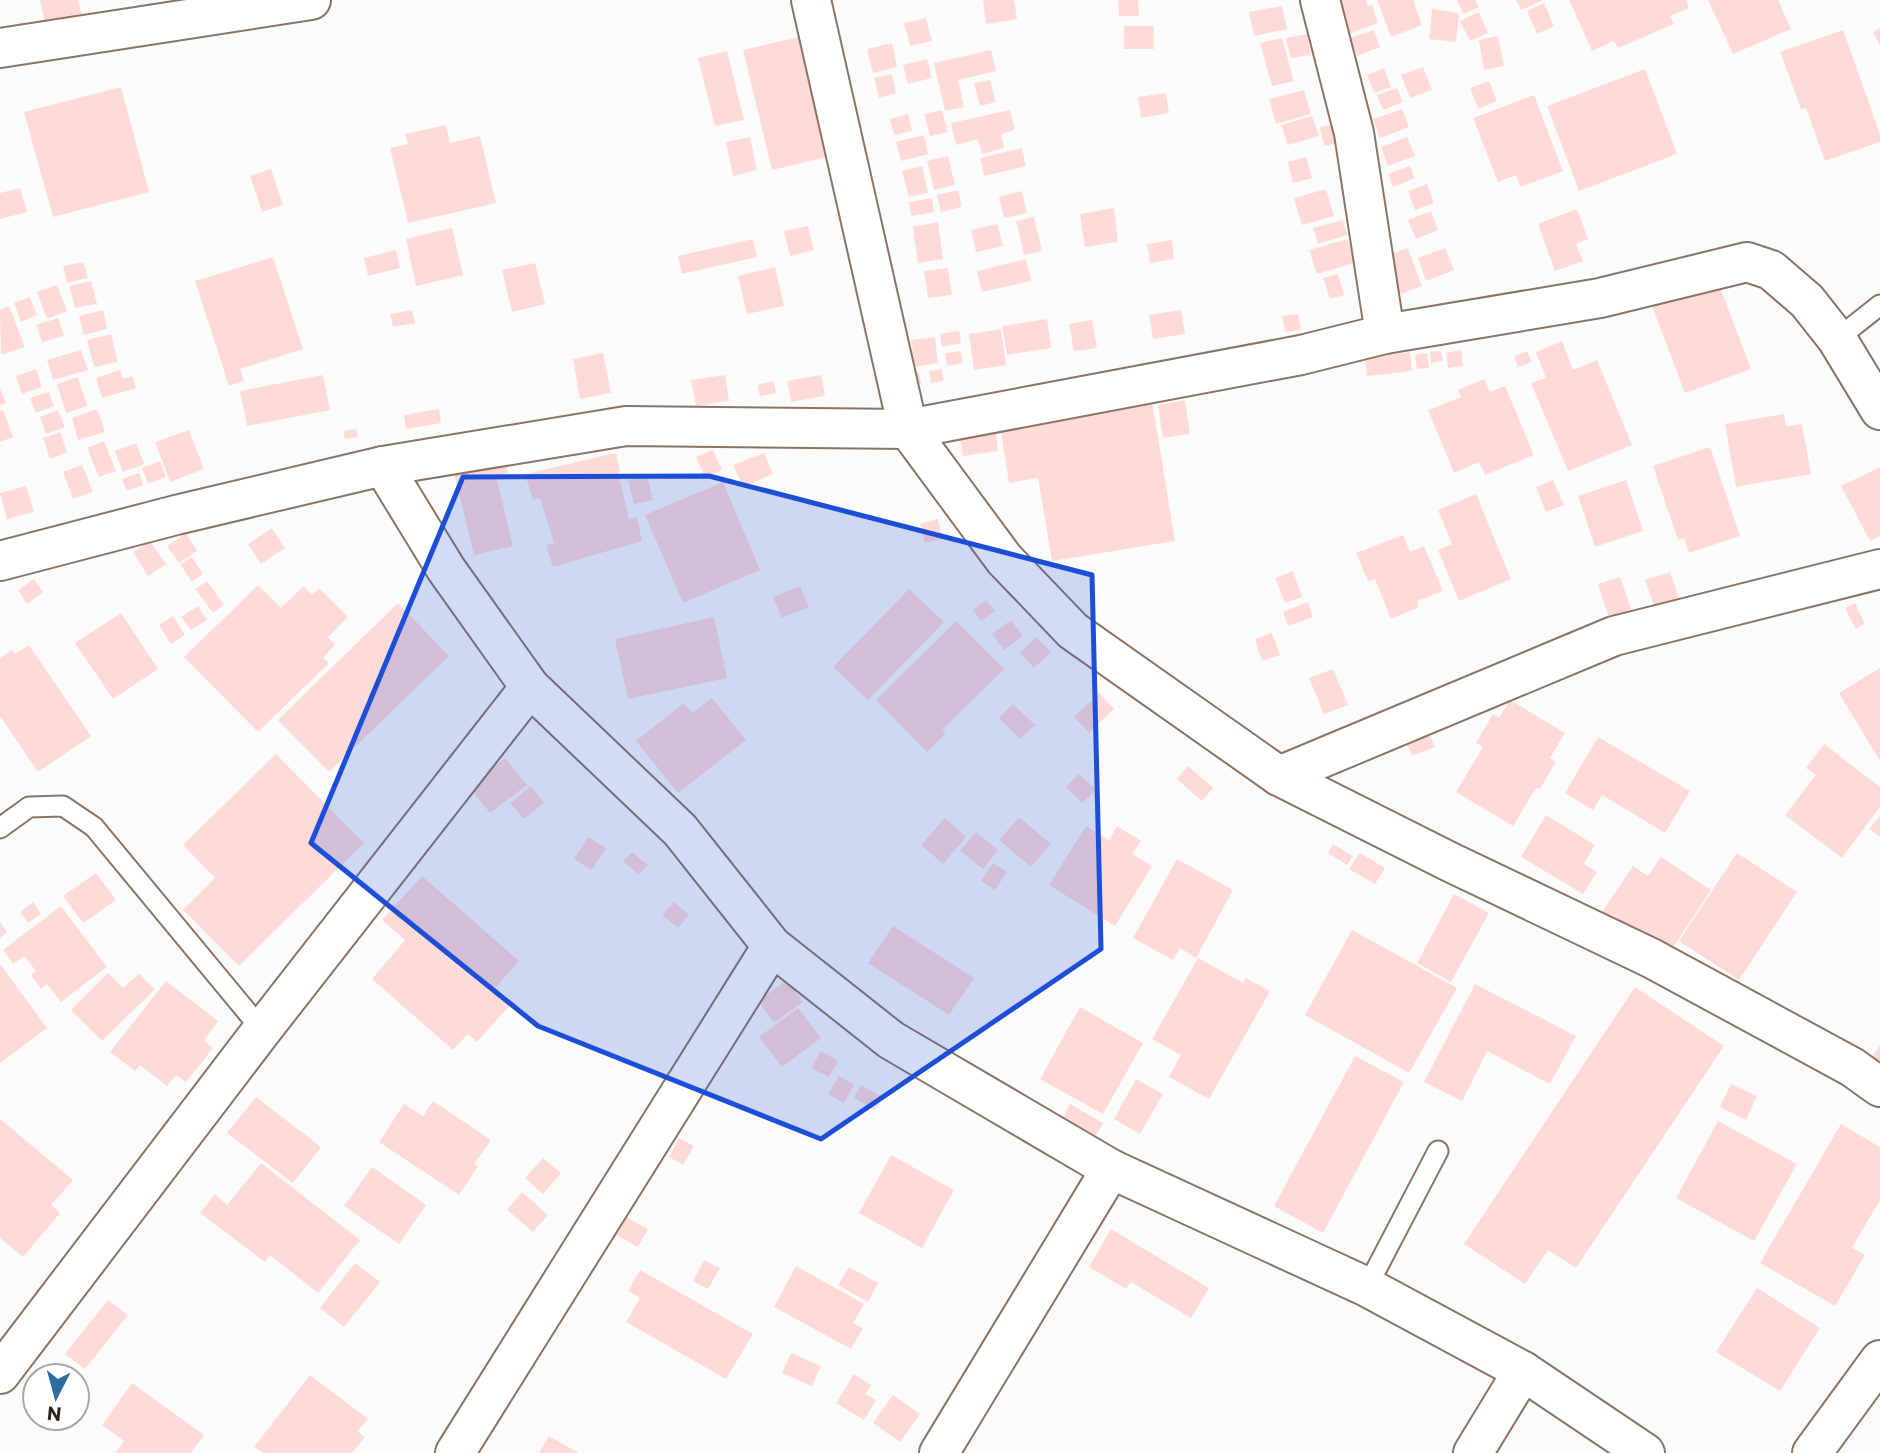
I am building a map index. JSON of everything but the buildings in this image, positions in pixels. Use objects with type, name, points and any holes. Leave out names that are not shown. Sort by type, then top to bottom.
[{"type":"street","points":[[0,48],[138,13],[311,0]]},
{"type":"street","points":[[811,0],[908,429],[1004,559],[1073,631],[1279,776],[1450,862],[1651,958],[1852,1068],[1880,1087]]},
{"type":"street","points":[[1320,0],[1354,133],[1385,334]]},
{"type":"street","points":[[0,561],[176,515],[383,466],[626,426],[908,429],[1301,355],[1385,334],[1600,298],[1747,262],[1771,270],[1807,301],[1837,339],[1880,410]]},
{"type":"street","points":[[383,466],[446,569],[530,687],[680,830],[772,946],[891,1040],[1111,1168],[1367,1287],[1523,1371],[1645,1453]]},
{"type":"street","points":[[1279,776],[1615,636],[1880,569]]},
{"type":"street","points":[[0,1374],[262,1030],[530,687]]},
{"type":"street","points":[[454,1453],[772,946]]},
{"type":"street","points":[[939,1453],[1111,1168]]},
{"type":"street","points":[[1812,1453],[1880,1360]]},
{"type":"street","points":[[1474,1453],[1523,1371]]},
{"type":"lane","points":[[1837,339],[1880,305]]},
{"type":"lane","points":[[0,828],[29,807],[63,806],[94,827],[262,1030]]},
{"type":"lane","points":[[1367,1287],[1438,1151]]},
{"type":"highlighted area","points":[[709,476],[1092,575],[1101,949],[821,1139],[538,1026],[311,843],[463,477]]}]
